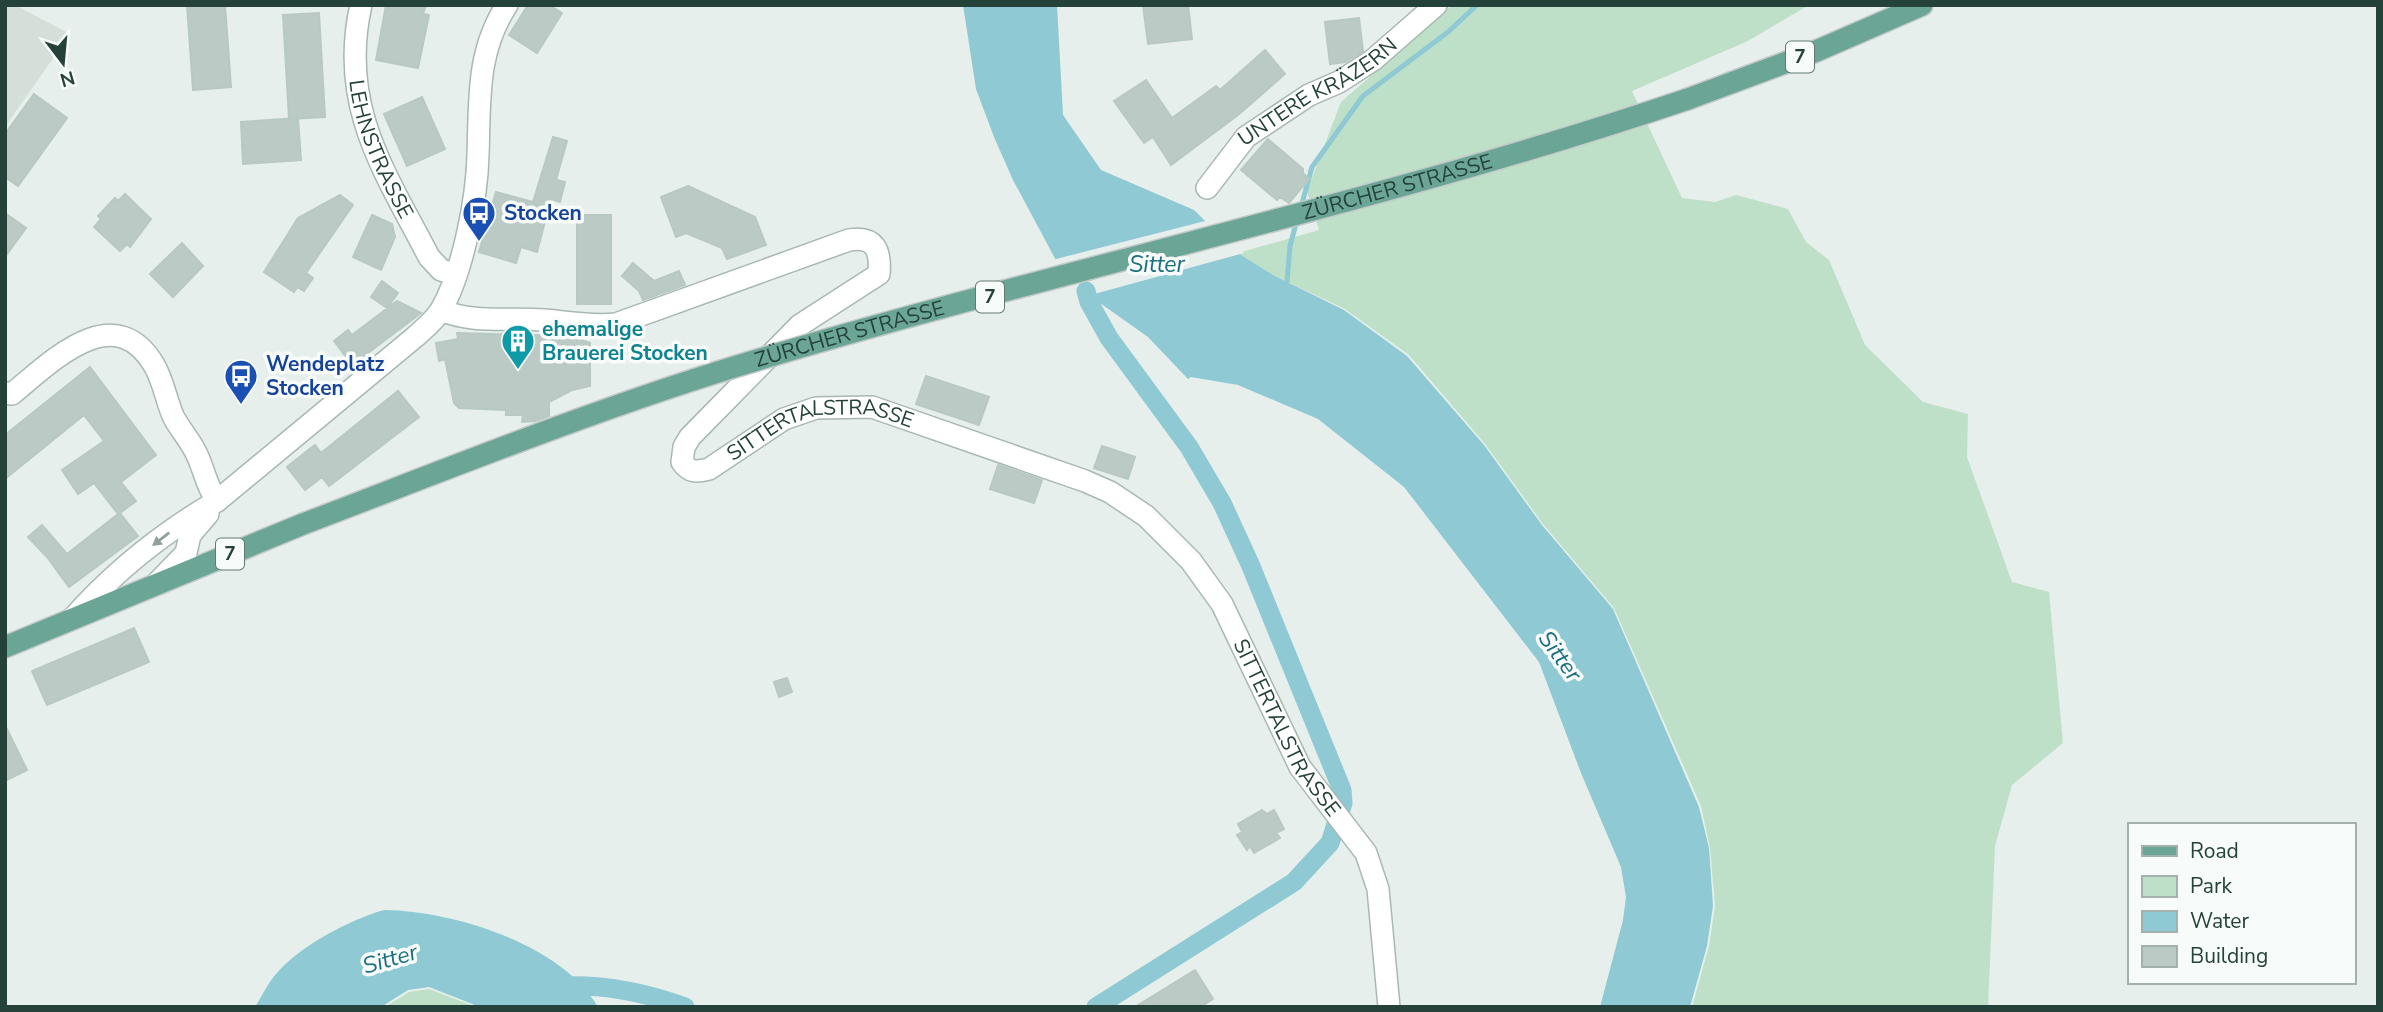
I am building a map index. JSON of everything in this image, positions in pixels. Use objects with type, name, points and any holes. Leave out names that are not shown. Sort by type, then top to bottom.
[{"type":"main road","name":"ZÜRCHER STRASSE","points":[[5,648],[303,524],[505,447],[733,368],[1532,148],[1688,99],[1921,7]]},
{"type":"street","name":"LEHNSTRASSE","points":[[361,5],[354,54],[355,93],[361,115],[429,257],[441,270],[454,274]]},
{"type":"street","points":[[73,618],[104,583],[187,518],[217,501],[415,337],[441,310],[468,233],[475,185],[481,70],[492,31],[507,5]]},
{"type":"street","name":"UNTERE KRÄZERN","points":[[1207,188],[1246,137],[1309,95],[1339,82],[1373,60],[1436,5]]},
{"type":"street","name":"SITTERTALSTRASSE","points":[[441,310],[470,318],[534,319],[586,326],[616,324],[849,240],[869,241],[880,253],[879,274],[800,325],[690,437],[682,455],[682,463],[688,470],[697,472],[709,469],[784,419],[816,408],[844,405],[872,407],[1110,492],[1146,516],[1208,582],[1235,626],[1300,767],[1366,853],[1378,890],[1389,1007]]},
{"type":"street","points":[[5,393],[12,394],[76,343],[104,336],[129,340],[139,346],[155,367],[177,424],[197,454],[208,489],[217,501]]},
{"type":"street","points":[[157,583],[186,553],[190,535],[217,501]]},
{"type":"street","points":[[186,553],[220,558]]},
{"type":"shaded area","points":[[5,5],[15,5],[70,34],[5,127]]},
{"type":"green space","points":[[1452,5],[1809,5],[1748,41],[1632,91],[1682,198],[1715,202],[1736,195],[1788,209],[1806,242],[1829,260],[1865,345],[1923,402],[1968,414],[1967,457],[2012,582],[2049,592],[2063,743],[2012,785],[1995,846],[1988,1007],[1692,1007],[1709,946],[1715,906],[1710,848],[1701,806],[1614,608],[1543,524],[1485,444],[1409,355],[1345,309],[1275,276],[1238,253],[1319,230],[1307,191],[1341,102]]},
{"type":"green space","points":[[429,989],[476,1007],[385,1007],[409,992]]},
{"type":"water","name":"Sitter","points":[[963,5],[1057,5],[1063,115],[1101,170],[1194,210],[1238,253],[1275,276],[1344,310],[1407,356],[1484,445],[1542,525],[1613,609],[1699,807],[1709,848],[1713,906],[1707,946],[1690,1007],[1600,1007],[1623,920],[1626,897],[1621,867],[1581,773],[1539,662],[1404,487],[1318,419],[1238,385],[1191,377],[1188,379],[1148,337],[1066,279],[1013,180],[994,137],[976,89]]},
{"type":"water","name":"Sitter","points":[[384,910],[441,917],[503,935],[559,965],[581,985],[598,1007],[480,1007],[429,987],[408,990],[381,1007],[255,1007],[273,978],[311,944],[356,920]]},
{"type":"pier","points":[[1209,220],[1244,253],[1087,296],[1064,281],[1052,260]]},
{"type":"building","points":[[187,5],[225,5],[231,87],[193,90]]},
{"type":"building","points":[[386,5],[426,5],[423,14],[429,15],[418,68],[376,60]]},
{"type":"building","points":[[528,5],[549,5],[562,13],[537,53],[509,35]]},
{"type":"building","points":[[1143,5],[1188,5],[1192,39],[1148,44]]},
{"type":"building","points":[[319,13],[325,117],[289,119],[283,15]]},
{"type":"building","points":[[1359,18],[1363,51],[1345,62],[1330,64],[1325,22]]},
{"type":"building","points":[[1265,50],[1285,74],[1238,115],[1171,165],[1153,137],[1144,143],[1114,101],[1146,80],[1172,118],[1216,86],[1220,90]]},
{"type":"building","points":[[34,94],[67,118],[18,186],[5,177],[5,134]]},
{"type":"building","points":[[422,97],[445,149],[407,166],[384,114]]},
{"type":"building","points":[[298,118],[301,160],[243,164],[241,122]]},
{"type":"building","points":[[553,137],[567,141],[556,180],[565,182],[560,202],[551,199],[537,252],[521,247],[516,263],[479,252],[496,192],[533,202]]},
{"type":"building","points":[[1268,139],[1303,169],[1309,179],[1289,203],[1280,197],[1277,200],[1241,170]]},
{"type":"building","points":[[688,186],[755,217],[766,245],[727,259],[722,248],[686,233],[676,237],[661,197]]},
{"type":"building","points":[[125,194],[151,219],[130,247],[127,244],[120,251],[94,227],[101,219],[98,216],[115,198],[118,201]]},
{"type":"building","points":[[340,195],[353,205],[306,273],[313,278],[304,291],[297,287],[294,292],[264,272],[298,218]]},
{"type":"building","points":[[5,213],[26,228],[5,257]]},
{"type":"building","points":[[372,215],[392,224],[395,237],[381,270],[353,257]]},
{"type":"building","points":[[577,215],[611,215],[611,304],[577,304]]},
{"type":"building","points":[[182,243],[203,266],[173,297],[150,274]]},
{"type":"building","points":[[633,263],[654,281],[679,271],[685,285],[643,300],[639,291],[622,276]]},
{"type":"building","points":[[382,281],[398,293],[387,308],[371,297]]},
{"type":"building","points":[[397,301],[421,313],[352,365],[334,341],[348,330],[352,335]]},
{"type":"building","name":"ehemalige Brauerei Stocken","points":[[457,333],[570,336],[590,343],[590,386],[572,390],[549,402],[549,416],[535,421],[522,422],[523,415],[506,415],[506,410],[459,408],[454,403],[445,359],[439,361],[436,343],[458,339]]},
{"type":"building","points":[[90,367],[156,455],[121,482],[136,501],[120,513],[138,536],[69,587],[28,537],[42,525],[67,554],[118,514],[94,483],[78,494],[62,470],[104,441],[84,415],[5,479],[5,435]]},
{"type":"building","points":[[926,376],[989,397],[979,425],[916,404]]},
{"type":"building","points":[[398,391],[419,417],[329,486],[322,477],[305,490],[287,467],[315,445],[321,453]]},
{"type":"building","points":[[1102,446],[1135,457],[1128,479],[1094,468]]},
{"type":"building","points":[[998,465],[1042,480],[1034,503],[990,489]]},
{"type":"building","points":[[134,628],[149,662],[47,705],[32,671]]},
{"type":"building","points":[[787,678],[792,692],[779,697],[774,682]]},
{"type":"building","points":[[5,725],[27,770],[5,781]]},
{"type":"building","points":[[1262,810],[1267,814],[1274,810],[1284,829],[1276,833],[1280,838],[1254,853],[1250,846],[1247,850],[1237,835],[1242,832],[1238,824]]},
{"type":"building","points":[[1195,970],[1213,999],[1200,1007],[1135,1007]]},
{"type":"waterway","points":[[1301,207],[1312,167],[1363,96],[1448,32],[1477,5]]},
{"type":"waterway","points":[[1287,282],[1290,246],[1297,220]]},
{"type":"waterway","points":[[1086,291],[1089,302],[1109,338],[1189,447],[1222,503],[1250,564],[1342,790],[1343,803],[1330,843],[1294,882],[1096,1007]]},
{"type":"waterway","points":[[560,986],[623,990],[685,1007]]},
{"type":"place","name":"Stocken","points":[[479,243]]},
{"type":"place","name":"ehemalige Brauerei Stocken","points":[[518,371]]},
{"type":"place","name":"Wendeplatz Stocken","points":[[241,406]]}]
